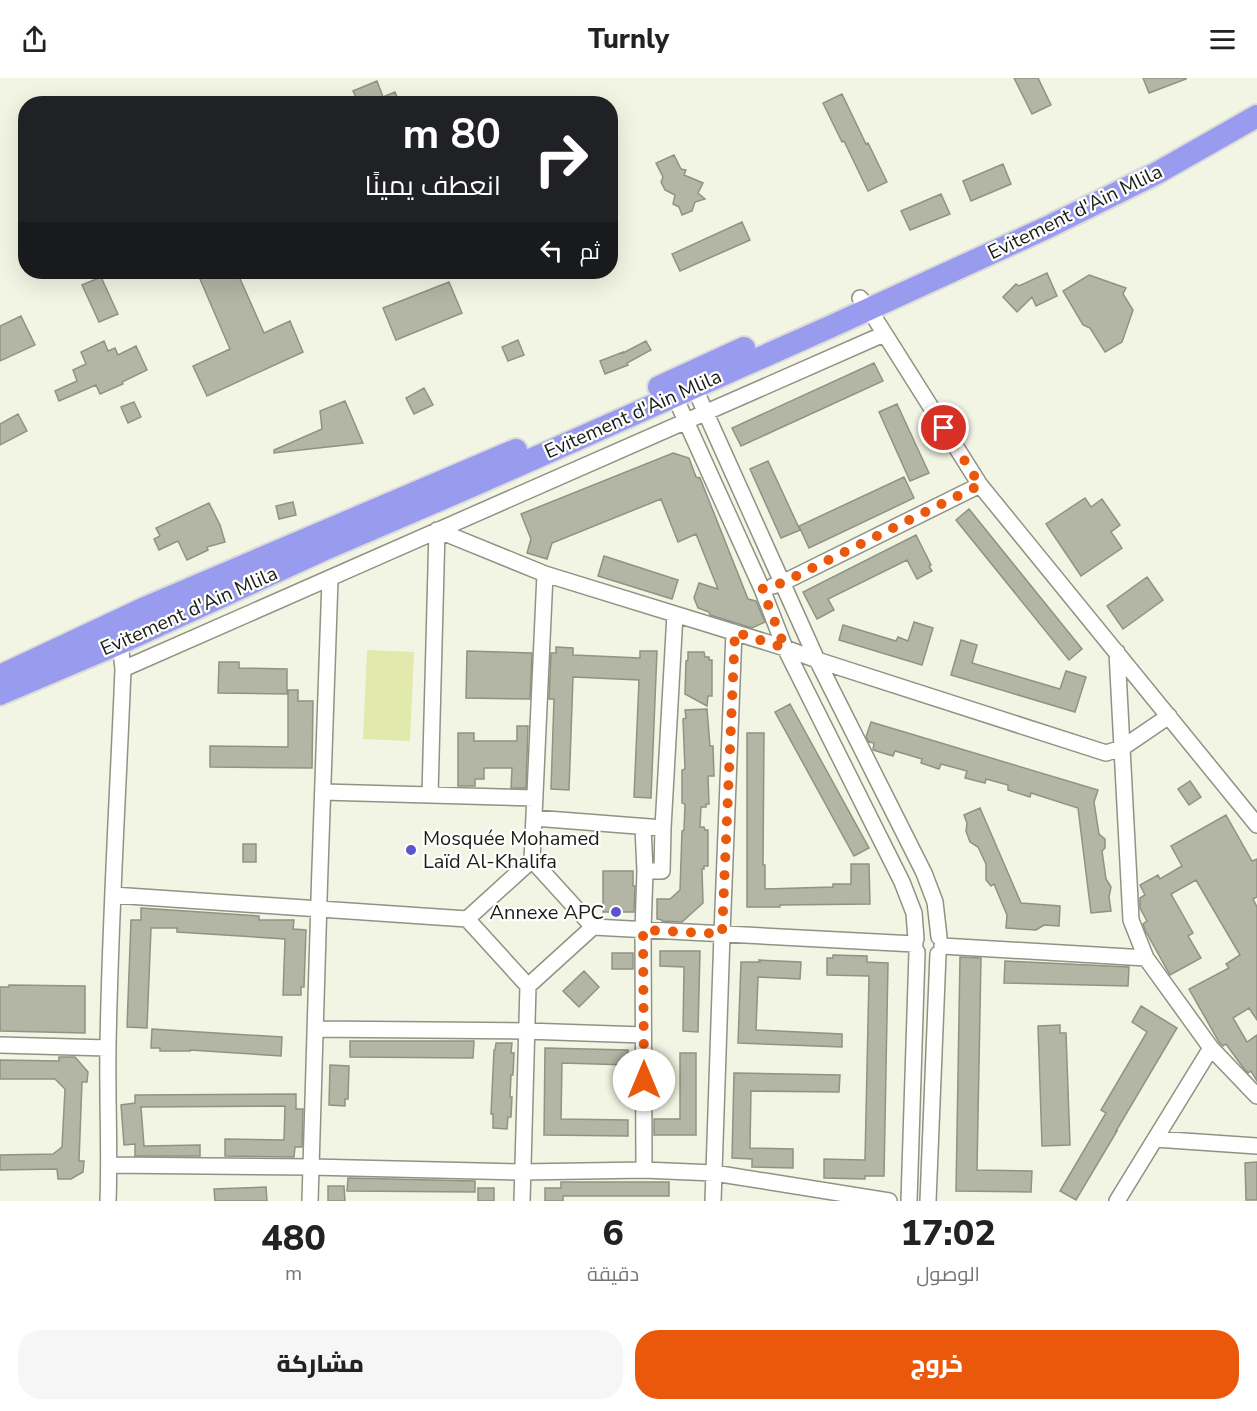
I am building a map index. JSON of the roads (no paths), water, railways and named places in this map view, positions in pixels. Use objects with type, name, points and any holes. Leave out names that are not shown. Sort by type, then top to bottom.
[{"type":"highway","name":"Evitement d'Ain Mlila","points":[[864,304],[1150,161],[1257,99]]},
{"type":"highway","name":"Evitement d'Ain Mlila","points":[[0,676],[116,633],[323,550],[474,485],[681,384],[1048,227],[1157,173],[1257,116]]},
{"type":"highway","name":"Evitement d'Ain Mlila","points":[[0,694],[116,633]]},
{"type":"street","points":[[864,304],[980,485],[1257,825]]},
{"type":"street","points":[[123,669],[884,334]]},
{"type":"street","points":[[681,384],[705,411],[817,660],[924,873],[935,902],[940,946],[928,1201]]},
{"type":"street","points":[[681,384],[686,421],[762,589],[785,648],[902,882],[914,913],[916,945],[909,1201]]},
{"type":"street","points":[[762,589],[782,583],[980,485]]},
{"type":"street","points":[[438,530],[545,574],[735,632],[1106,753],[1122,748],[1169,716]]},
{"type":"street","points":[[430,795],[438,530]]},
{"type":"street","points":[[545,574],[532,860],[592,927],[916,945]]},
{"type":"street","points":[[310,1201],[330,579]]},
{"type":"street","points":[[645,871],[663,871],[663,828],[675,614]]},
{"type":"street","points":[[713,1201],[735,632]]},
{"type":"street","points":[[108,1201],[108,1048],[123,669],[116,633]]},
{"type":"street","points":[[1117,652],[1131,920],[1146,958],[1211,1048],[1257,1096]]},
{"type":"street","points":[[323,792],[535,798]]},
{"type":"street","points":[[534,818],[663,828]]},
{"type":"street","points":[[643,827],[645,871],[643,930],[644,1170]]},
{"type":"street","points":[[467,919],[532,860]]},
{"type":"street","points":[[113,895],[467,919],[528,986]]},
{"type":"street","points":[[522,1201],[528,986],[592,927]]},
{"type":"street","points":[[916,945],[923,933],[932,932],[940,946]]},
{"type":"street","points":[[916,945],[925,958],[934,957],[940,946]]},
{"type":"street","points":[[940,946],[1146,958]]},
{"type":"street","points":[[315,1029],[526,1031],[643,1035]]},
{"type":"street","points":[[0,1046],[108,1048]]},
{"type":"street","points":[[1118,1201],[1211,1048]]},
{"type":"street","points":[[1155,1139],[1257,1146]]},
{"type":"street","points":[[109,1166],[311,1167],[522,1172],[644,1170],[714,1173],[889,1201]]},
{"type":"place","name":"Mosquée Mohamed Laïd Al-Khalifa","points":[[411,850]]},
{"type":"place","name":"Annexe APC","points":[[616,912]]}]
